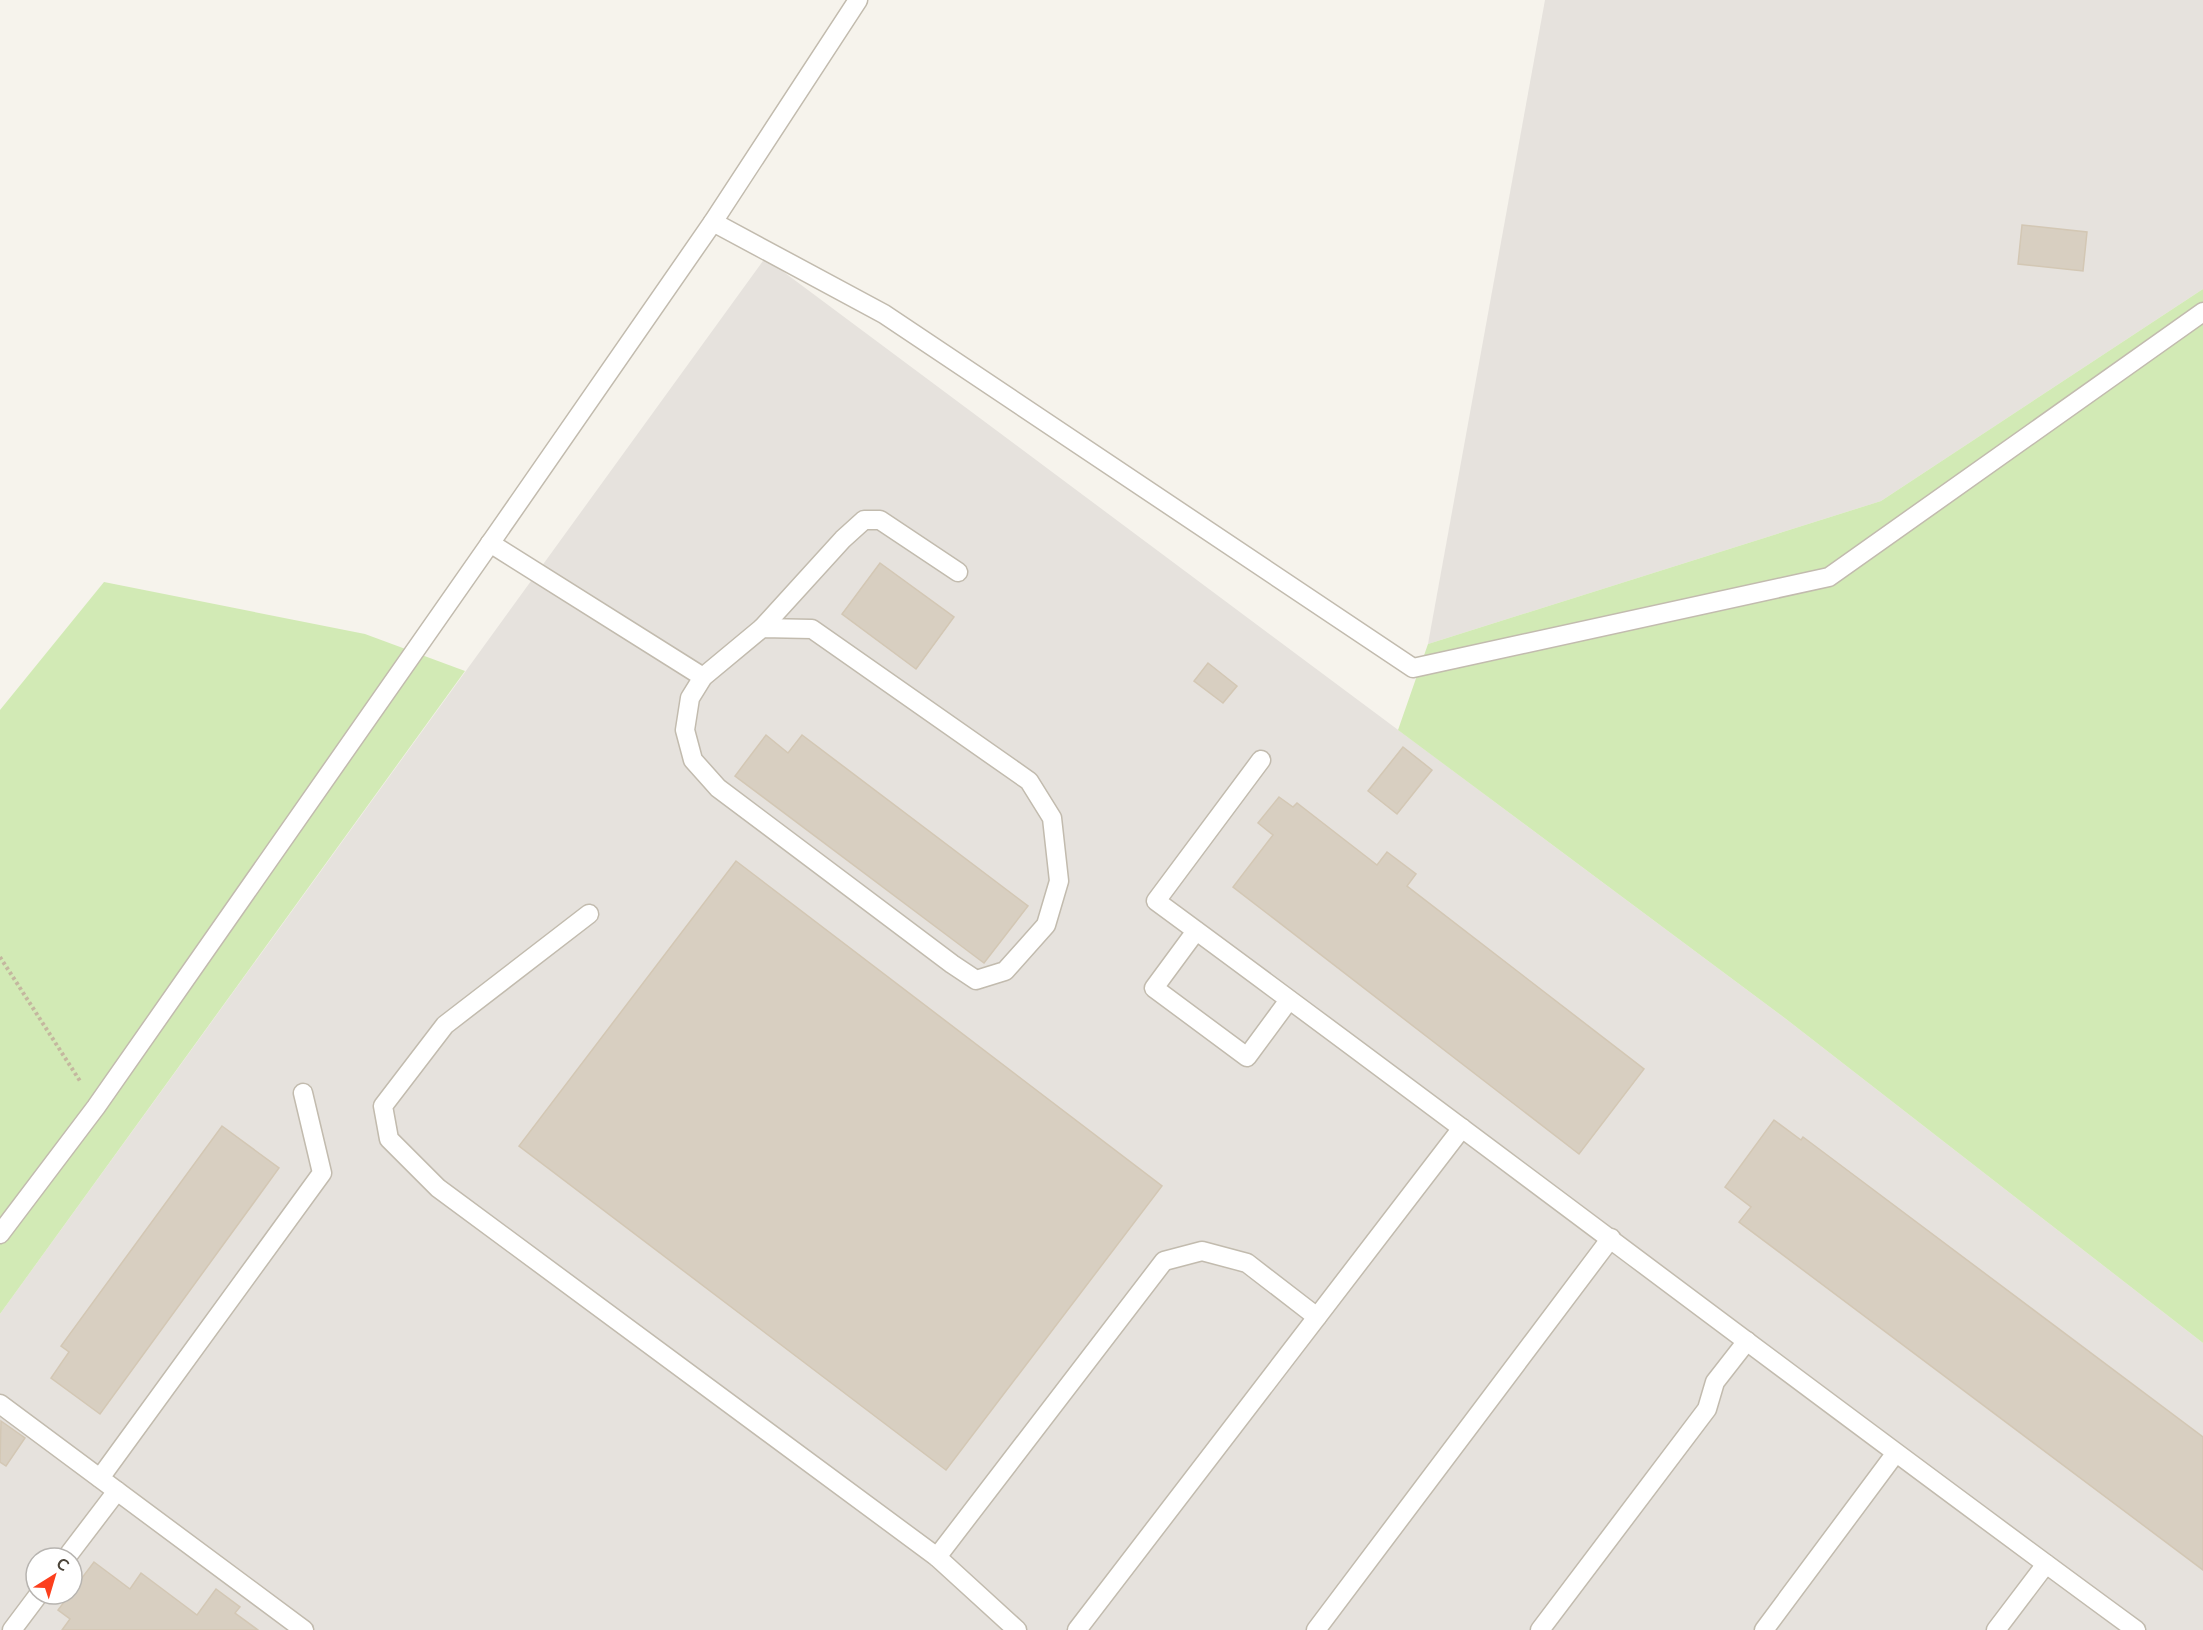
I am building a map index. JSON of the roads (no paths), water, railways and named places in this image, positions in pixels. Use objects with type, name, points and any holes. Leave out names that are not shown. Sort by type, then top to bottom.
[{"type":"lane","points":[[0,1234],[96,1107],[490,543],[713,222],[858,0]]},
{"type":"lane","points":[[713,222],[884,314],[1413,668],[1829,576],[2203,312]]},
{"type":"lane","points":[[762,628],[812,629],[1029,781],[1052,818],[1059,881],[1046,925],[1005,972],[976,980],[718,788],[693,760],[685,730],[690,698],[703,677],[762,628],[843,538],[864,520],[880,520],[958,572]]},
{"type":"lane","points":[[490,543],[703,677]]},
{"type":"lane","points":[[1261,760],[1156,901],[1611,1238],[1895,1454],[2136,1630]]},
{"type":"lane","points":[[589,914],[445,1024],[383,1106],[389,1139],[438,1188],[937,1557],[1017,1630]]},
{"type":"lane","points":[[1196,931],[1154,988],[1247,1057],[1289,1000]]},
{"type":"lane","points":[[100,1478],[322,1173],[303,1093]]},
{"type":"lane","points":[[1077,1630],[1462,1128]]},
{"type":"lane","points":[[1316,1630],[1611,1238]]},
{"type":"lane","points":[[937,1557],[1164,1261],[1202,1251],[1247,1263],[1317,1317]]},
{"type":"lane","points":[[1540,1630],[1707,1409],[1715,1382],[1748,1341]]},
{"type":"lane","points":[[0,1404],[304,1630]]},
{"type":"lane","points":[[1764,1630],[1895,1454]]},
{"type":"lane","points":[[75,1546],[117,1491]]},
{"type":"lane","points":[[1996,1630],[2046,1564]]},
{"type":"lane","points":[[12,1630],[30,1606]]}]
